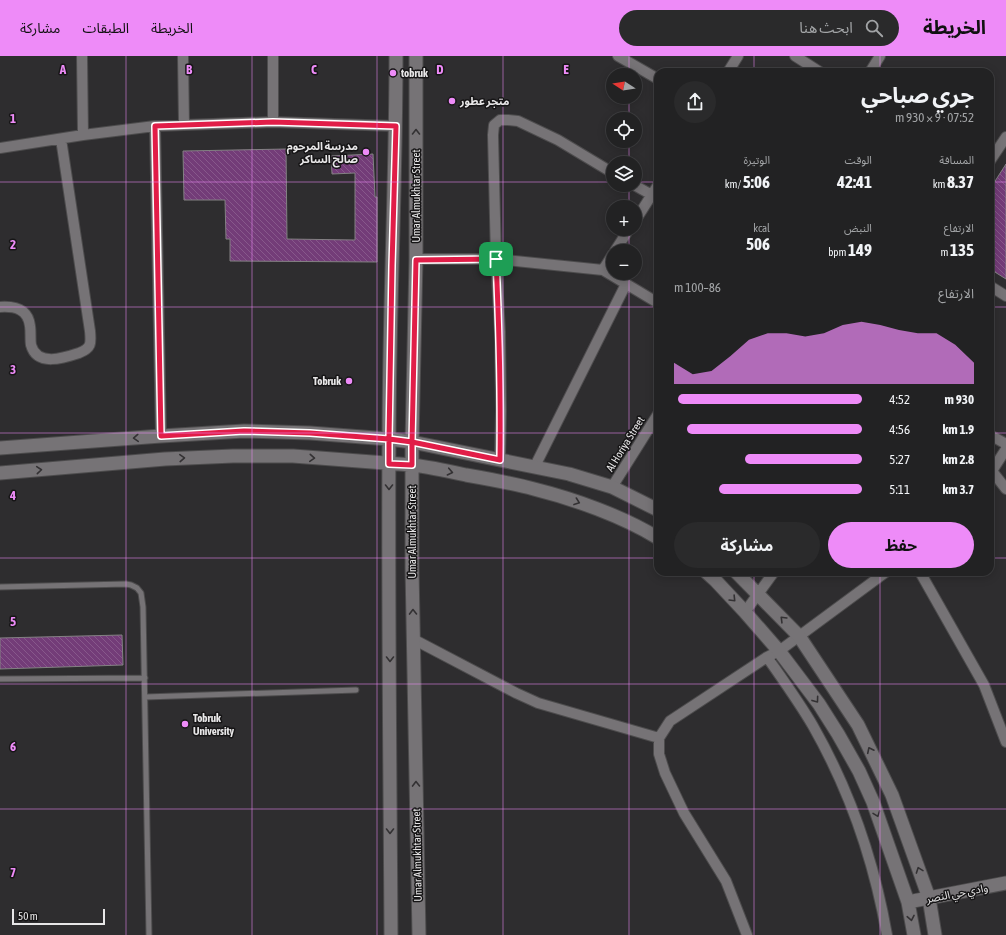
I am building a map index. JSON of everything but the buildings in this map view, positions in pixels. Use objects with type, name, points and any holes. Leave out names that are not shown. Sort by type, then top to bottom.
[{"type":"street","points":[[82,56],[83,136]]},
{"type":"street","points":[[183,56],[184,125]]},
{"type":"street","points":[[273,56],[273,122]]},
{"type":"street","name":"Umar Almukhtar Street","points":[[391,935],[389,439],[396,126],[396,56]]},
{"type":"street","name":"Umar Almukhtar Street","points":[[416,56],[416,260],[412,442],[412,568],[418,935]]},
{"type":"street","points":[[618,56],[654,77]]},
{"type":"street","points":[[730,68],[738,56]]},
{"type":"street","points":[[795,56],[814,68]]},
{"type":"street","points":[[872,68],[880,56]]},
{"type":"street","points":[[500,460],[500,332],[496,259],[494,125],[500,120],[518,121],[558,140],[606,169]]},
{"type":"street","points":[[0,148],[155,126],[273,122],[396,126]]},
{"type":"street","points":[[155,126],[161,436]]},
{"type":"street","points":[[994,155],[1006,137]]},
{"type":"street","points":[[0,308],[16,308],[23,312],[30,325],[31,345],[35,353],[41,358],[49,360],[68,357],[86,351],[91,344],[61,139]]},
{"type":"street","points":[[642,189],[652,195]]},
{"type":"street","points":[[642,210],[654,192]]},
{"type":"street","points":[[416,260],[496,259],[602,270],[654,301]]},
{"type":"street","points":[[602,270],[606,264]]},
{"type":"street","points":[[534,468],[626,284]]},
{"type":"street","points":[[994,288],[1006,296]]},
{"type":"street","name":"Al Horiya Street","points":[[612,487],[654,420]]},
{"type":"street","points":[[0,448],[244,431],[310,433],[389,439],[412,442],[569,474],[612,487],[654,508]]},
{"type":"street","points":[[994,437],[1006,444]]},
{"type":"street","points":[[994,468],[1006,449]]},
{"type":"street","points":[[0,473],[165,459],[233,456],[293,456],[412,465],[431,467],[533,488],[599,510],[630,523],[654,536]]},
{"type":"street","points":[[994,476],[1006,489]]},
{"type":"street","points":[[710,576],[745,612],[779,651],[819,704],[859,771],[873,802],[908,902],[914,935]]},
{"type":"street","points":[[740,576],[799,636],[858,725],[892,795],[929,898],[935,935]]},
{"type":"street","points":[[745,612],[771,576]]},
{"type":"street","points":[[747,935],[726,881],[684,813],[665,773],[659,754],[659,738],[670,721],[767,657],[779,651],[881,576]]},
{"type":"street","points":[[922,576],[984,685],[1006,742]]},
{"type":"street","points":[[413,639],[538,703],[659,738]]},
{"type":"street","points":[[767,657],[791,690],[813,725],[849,799],[863,837],[874,876],[886,935]]},
{"type":"street","points":[[980,888],[1006,876]]},
{"type":"street","name":"وادي حي النصر","points":[[908,902],[1006,883]]},
{"type":"lane","points":[[0,587],[118,584],[132,585],[141,593],[143,607],[145,678],[149,935]]},
{"type":"lane","points":[[0,680],[145,678]]},
{"type":"lane","points":[[145,697],[356,690]]},
{"type":"place","name":"tobruk","points":[[393,73]]},
{"type":"place","name":"متجر عطور","points":[[452,101]]},
{"type":"place","name":"مدرسة المرحوم صالح الساكر","points":[[366,152]]},
{"type":"place","name":"Tobruk","points":[[349,381]]},
{"type":"place","name":"Tobruk University","points":[[185,724]]},
{"type":"route","points":[[496,259],[416,260],[412,442],[389,439],[396,126],[273,122],[155,126],[161,436],[244,431],[310,433],[389,439],[389,464],[412,465],[412,442],[500,460],[500,332],[496,259]]}]
